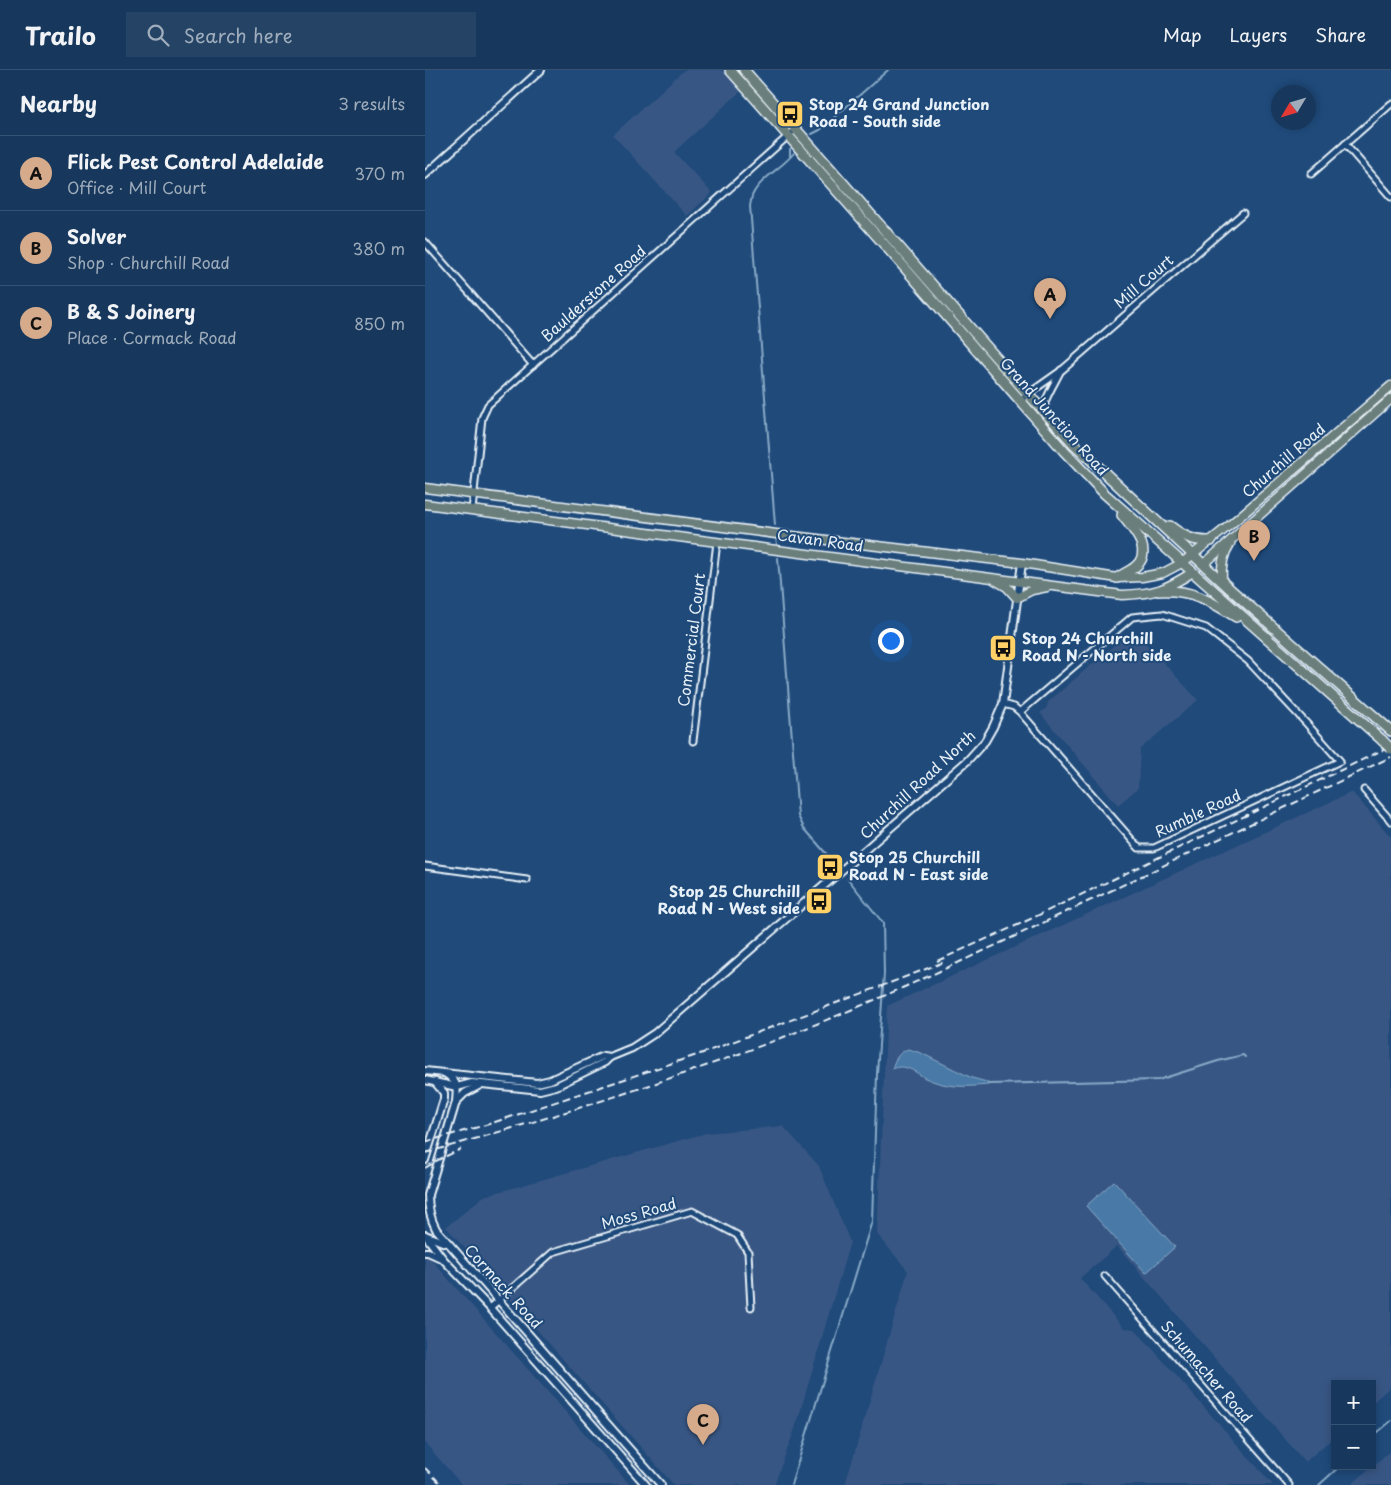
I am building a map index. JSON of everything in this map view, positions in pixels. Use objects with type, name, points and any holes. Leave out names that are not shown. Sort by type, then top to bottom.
[{"type":"highway","name":"Grand Junction Road","points":[[731,70],[788,136],[895,249],[1074,444],[1193,555],[1391,732]]},
{"type":"highway","name":"Grand Junction Road","points":[[744,70],[796,129],[1064,451],[1105,494],[1391,749]]},
{"type":"highway","points":[[1105,494],[1142,542],[1143,551],[1139,563],[1117,578]]},
{"type":"highway","points":[[1137,503],[1188,538],[1202,542],[1211,541]]},
{"type":"highway","name":"Cavan Road","points":[[1193,572],[1204,564]]},
{"type":"highway","points":[[1158,591],[1176,590],[1191,593],[1222,608],[1259,632]]},
{"type":"main road","name":"Churchill Road","points":[[1193,555],[1391,386]]},
{"type":"main road","name":"Churchill Road","points":[[1204,564],[1391,398]]},
{"type":"main road","points":[[1347,425],[1353,432]]},
{"type":"main road","name":"Cavan Road","points":[[425,488],[768,533],[1022,563],[1117,578],[1152,576],[1163,573],[1193,555]]},
{"type":"main road","name":"Cavan Road","points":[[425,504],[1121,595],[1158,591],[1193,572]]},
{"type":"main road","points":[[1221,580],[1224,556],[1234,538]]},
{"type":"main road","points":[[991,578],[1007,587],[1017,598],[1032,590],[1053,585]]},
{"type":"street","points":[[425,175],[541,70]]},
{"type":"street","points":[[1311,174],[1391,104]]},
{"type":"street","name":"Baulderstone Road","points":[[472,510],[483,418],[485,410],[493,400],[796,129]]},
{"type":"street","points":[[1345,144],[1391,197]]},
{"type":"street","name":"Mill Court","points":[[1021,401],[1062,370],[1243,213]]},
{"type":"street","points":[[425,242],[533,365]]},
{"type":"street","name":"Mill Court","points":[[1047,415],[1046,399],[1062,370]]},
{"type":"street","name":"Commercial Court","points":[[693,741],[717,542]]},
{"type":"street","name":"Churchill Road North","points":[[425,1080],[457,1087],[472,1083],[527,1090],[549,1088],[605,1062],[610,1057],[633,1048],[655,1033],[852,862],[985,741],[1003,704],[1022,563]]},
{"type":"street","name":"Rumble Road","points":[[1003,704],[1014,707],[1020,712],[1139,848],[1154,848],[1339,761],[1248,661],[1206,628],[1163,614],[1132,617],[1020,712]]},
{"type":"street","points":[[1364,790],[1391,821]]},
{"type":"street","points":[[425,866],[527,880]]},
{"type":"street","name":"Churchill Road North","points":[[425,1070],[446,1074],[454,1073],[537,1083],[550,1080],[603,1056],[610,1057]]},
{"type":"street","points":[[446,1074],[453,1079],[457,1087]]},
{"type":"street","points":[[425,1160],[444,1099],[435,1082]]},
{"type":"street","points":[[456,1102],[465,1093],[482,1084]]},
{"type":"street","name":"Cormack Road","points":[[457,1087],[456,1102],[429,1192],[428,1207],[436,1229],[661,1485]]},
{"type":"street","points":[[425,1208],[429,1192]]},
{"type":"street","name":"Moss Road","points":[[490,1308],[553,1252],[692,1211],[737,1235],[748,1252],[751,1307]]},
{"type":"street","points":[[425,1235],[448,1244]]},
{"type":"street","name":"Cormack Road","points":[[425,1235],[444,1260],[490,1308],[645,1485]]},
{"type":"street","points":[[425,1252],[444,1260]]},
{"type":"street","name":"Schumacher Road","points":[[1105,1276],[1289,1485]]},
{"type":"shaded area","points":[[684,70],[722,70],[741,91],[674,152],[712,193],[687,216],[613,135]]},
{"type":"shaded area","points":[[1133,629],[1198,700],[1140,749],[1138,788],[1118,805],[1040,713],[1046,709],[1048,702]]},
{"type":"shaded area","points":[[1352,792],[1391,837],[1391,1386],[1376,1399],[1376,1380],[1331,1380],[1331,1439],[1305,1462],[1117,1246],[1080,1278],[1124,1328],[1135,1329],[1273,1485],[845,1485],[908,1271],[877,1234],[887,1006]]},
{"type":"shaded area","points":[[908,1049],[921,1053],[972,1078],[987,1082],[988,1085],[948,1085],[925,1078],[906,1068],[897,1067],[892,1069],[897,1057]]},
{"type":"shaded area","points":[[783,1126],[819,1166],[850,1242],[796,1426],[774,1485],[674,1485],[446,1227],[484,1196],[706,1133]]},
{"type":"shaded area","points":[[1114,1181],[1175,1247],[1146,1273],[1086,1206]]},
{"type":"shaded area","points":[[425,1256],[429,1257],[630,1485],[462,1485],[425,1443]]},
{"type":"shaded area","points":[[1391,1450],[1391,1485],[1351,1485],[1368,1470],[1376,1470],[1376,1463]]},
{"type":"waterway","points":[[812,134],[820,130],[888,70]]},
{"type":"waterway","points":[[790,149],[790,157]]},
{"type":"waterway","points":[[775,525],[750,206],[756,189],[794,153]]},
{"type":"waterway","points":[[776,537],[777,545]]},
{"type":"waterway","points":[[778,558],[798,816],[804,828],[835,864]]},
{"type":"waterway","points":[[791,1485],[872,1221],[877,1074],[884,973],[883,923],[848,879]]},
{"type":"waterway","points":[[988,1084],[1158,1080],[1218,1061],[1243,1055],[1245,1057]]},
{"type":"waterway","points":[[1376,1434],[1391,1421]]},
{"type":"waterway","points":[[1319,1485],[1336,1470]]},
{"type":"railway","points":[[937,961],[1022,923],[1391,746]]},
{"type":"railway","points":[[425,1153],[574,1109],[673,1077],[771,1042],[851,1010],[1006,940],[1391,757]]},
{"type":"railway","points":[[425,1142],[489,1124],[700,1054],[944,962]]},
{"type":"railway","points":[[425,1168],[461,1149]]},
{"type":"railway","points":[[425,1468],[442,1485]]},
{"type":"place","name":"Stop 24 Grand Junction Road - South side","points":[[790,114]]},
{"type":"place","name":"Flick Pest Control Adelaide","points":[[1050,319]]},
{"type":"place","name":"Solver","points":[[1254,561]]},
{"type":"place","name":"Stop 24 Churchill Road N - North side","points":[[1003,648]]},
{"type":"place","name":"Stop 25 Churchill Road N - East side","points":[[830,867]]},
{"type":"place","name":"Stop 25 Churchill Road N - West side","points":[[819,901]]},
{"type":"place","name":"B & S Joinery","points":[[703,1445]]}]
